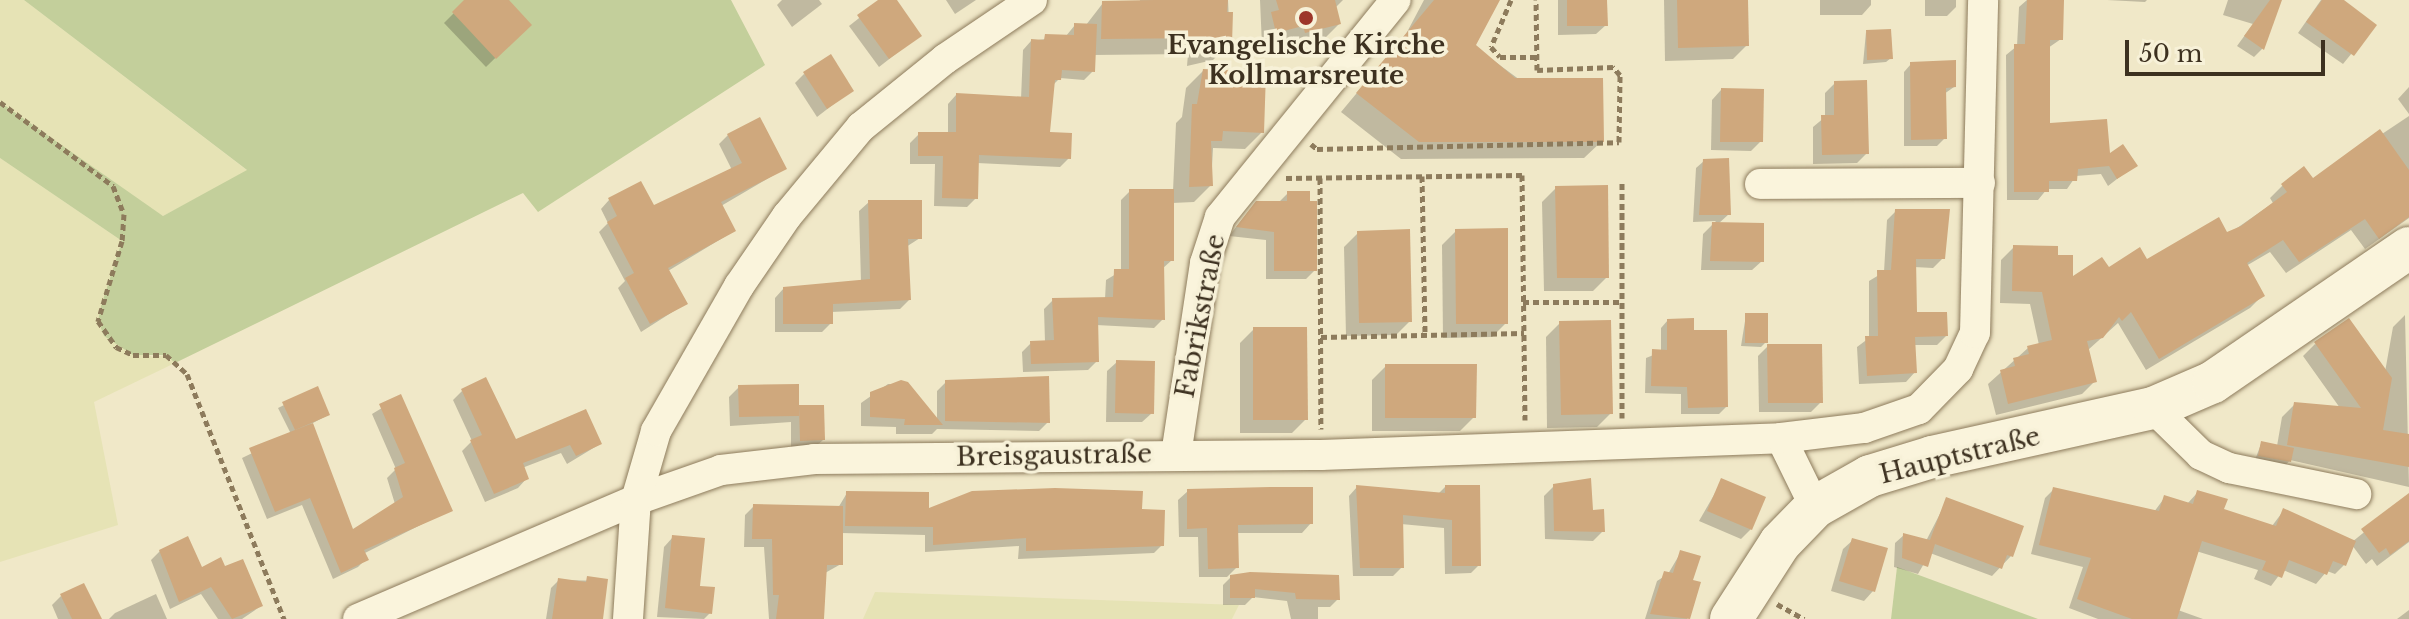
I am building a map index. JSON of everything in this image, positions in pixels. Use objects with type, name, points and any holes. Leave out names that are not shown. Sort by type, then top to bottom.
[{"type":"main road","name":"Hauptstraße","points":[[1731,619],[1780,543],[1815,507],[1870,476],[1932,457],[2153,408],[2213,382],[2409,248]]},
{"type":"street","points":[[628,619],[636,500],[656,431],[739,286],[787,216],[861,127],[945,59],[1032,0]]},
{"type":"street","name":"Fabrikstraße","points":[[1176,455],[1205,263],[1220,217],[1247,178],[1396,0]]},
{"type":"street","points":[[1932,457],[1919,409],[1958,369],[1975,333],[1983,0]]},
{"type":"street","points":[[1760,184],[1980,183]]},
{"type":"street","points":[[2153,408],[2201,455],[2229,468],[2356,494]]},
{"type":"street","name":"Breisgaustraße","points":[[358,619],[636,500],[721,470],[814,459],[1321,455],[1622,441],[1781,438],[1864,428],[1919,409]]},
{"type":"street","points":[[1781,438],[1815,507]]},
{"type":"path","points":[[1511,0],[1491,47],[1500,57],[1537,57]]},
{"type":"path","points":[[1293,125],[1317,149],[1619,142],[1620,75],[1613,67],[1537,70],[1536,0]]},
{"type":"path","points":[[0,102],[113,186],[124,214],[122,241],[98,321],[116,347],[133,355],[166,355],[187,374],[284,619]]},
{"type":"path","points":[[1247,178],[1522,175],[1525,445]]},
{"type":"path","points":[[1422,176],[1425,335]]},
{"type":"path","points":[[1320,178],[1321,455]]},
{"type":"path","points":[[1622,183],[1622,441]]},
{"type":"path","points":[[1523,302],[1622,302]]},
{"type":"path","points":[[1321,337],[1524,333]]},
{"type":"shaded area","points":[[0,0],[24,0],[248,171],[163,216],[113,186],[0,102]]},
{"type":"shaded area","points":[[0,158],[122,241],[98,321],[104,336],[153,357],[166,355],[175,363],[94,402],[118,525],[0,562]]},
{"type":"shaded area","points":[[875,592],[1239,605],[1232,619],[863,619]]},
{"type":"green space","points":[[24,0],[731,0],[765,65],[538,212],[523,193],[175,363],[166,355],[133,355],[104,336],[98,321],[122,241],[0,158],[0,102],[163,216],[247,170]]},
{"type":"green space","points":[[1897,567],[2038,619],[1891,619]]},
{"type":"building","points":[[464,0],[509,0],[532,25],[496,59],[452,12]]},
{"type":"building","points":[[878,0],[897,0],[922,36],[889,59],[857,15]]},
{"type":"building","points":[[1228,0],[1227,12],[1233,12],[1232,44],[1203,51],[1204,38],[1101,39],[1102,1]]},
{"type":"building","name":"Evangelische Kirche Kollmarsreute","points":[[1276,0],[1335,0],[1341,24],[1305,33],[1303,26],[1276,33],[1271,12],[1279,10]]},
{"type":"building","points":[[1434,0],[1500,0],[1476,45],[1515,78],[1603,78],[1604,142],[1419,142],[1356,93]]},
{"type":"building","points":[[1567,0],[1607,0],[1608,26],[1567,26]]},
{"type":"building","points":[[1677,0],[1748,0],[1749,46],[1678,48]]},
{"type":"building","points":[[2027,0],[2064,0],[2063,40],[2050,40],[2050,123],[2107,119],[2110,153],[2123,144],[2138,166],[2117,179],[2109,166],[2078,169],[2077,181],[2049,181],[2049,192],[2014,192],[2014,44],[2025,44]]},
{"type":"building","points":[[2270,0],[2282,0],[2264,50],[2244,36]]},
{"type":"building","points":[[2322,0],[2344,0],[2377,25],[2354,56],[2306,22]]},
{"type":"building","points":[[1074,23],[1097,24],[1095,72],[1062,70],[1061,80],[1055,80],[1050,132],[1072,133],[1071,159],[979,155],[978,199],[942,198],[943,156],[918,156],[918,132],[956,132],[956,93],[1029,97],[1031,39],[1044,40],[1045,34],[1074,35]]},
{"type":"building","points":[[1891,29],[1893,59],[1867,60],[1866,30]]},
{"type":"building","points":[[831,54],[854,91],[827,109],[803,72]]},
{"type":"building","points":[[1956,60],[1956,87],[1946,88],[1947,139],[1911,140],[1910,62]]},
{"type":"building","points":[[1203,69],[1266,72],[1264,133],[1223,131],[1222,141],[1211,141],[1213,186],[1189,187],[1192,104],[1197,104]]},
{"type":"building","points":[[1867,80],[1869,154],[1822,155],[1821,115],[1834,115],[1834,81]]},
{"type":"building","points":[[1721,88],[1764,89],[1763,142],[1720,142]]},
{"type":"building","points":[[760,117],[787,169],[721,202],[736,231],[668,268],[688,304],[650,324],[625,278],[634,273],[607,222],[617,216],[608,198],[641,181],[654,205],[742,163],[727,134]]},
{"type":"building","points":[[2380,129],[2409,170],[2409,217],[2379,239],[2365,219],[2299,262],[2283,240],[2247,263],[2265,296],[2159,359],[2131,312],[2122,321],[2119,317],[2103,338],[2087,341],[2097,382],[2008,404],[2000,370],[2015,366],[2013,358],[2029,354],[2027,346],[2052,340],[2042,292],[2012,291],[2013,245],[2058,246],[2058,255],[2073,255],[2073,276],[2102,257],[2109,267],[2140,247],[2147,259],[2219,217],[2227,232],[2241,226],[2287,192],[2281,184],[2304,166],[2313,178]]},
{"type":"building","points":[[1729,158],[1731,215],[1699,215],[1703,159]]},
{"type":"building","points":[[1608,185],[1609,278],[1557,278],[1555,186]]},
{"type":"building","points":[[1129,189],[1174,189],[1174,261],[1164,261],[1165,320],[1098,317],[1099,362],[1031,364],[1030,341],[1054,340],[1052,298],[1113,297],[1114,269],[1129,269]]},
{"type":"building","points":[[1287,191],[1310,191],[1310,201],[1317,201],[1317,271],[1274,271],[1274,232],[1236,227],[1256,201],[1287,201]]},
{"type":"building","points":[[868,200],[922,200],[922,239],[908,239],[911,300],[833,304],[833,324],[783,324],[783,287],[870,279]]},
{"type":"building","points":[[1895,209],[1950,209],[1945,259],[1916,259],[1917,312],[1947,312],[1948,336],[1915,337],[1917,373],[1867,376],[1865,336],[1878,336],[1877,270],[1891,270]]},
{"type":"building","points":[[1712,222],[1764,223],[1764,262],[1710,261]]},
{"type":"building","points":[[1508,228],[1508,324],[1456,324],[1455,229]]},
{"type":"building","points":[[1410,229],[1412,322],[1359,323],[1357,231]]},
{"type":"building","points":[[1745,313],[1768,313],[1768,343],[1745,343]]},
{"type":"building","points":[[1694,318],[1694,330],[1727,330],[1728,407],[1688,408],[1687,387],[1651,386],[1652,349],[1667,350],[1667,319]]},
{"type":"building","points":[[2349,318],[2392,378],[2383,430],[2409,434],[2409,467],[2287,445],[2294,402],[2361,408],[2314,342]]},
{"type":"building","points":[[1611,320],[1613,414],[1561,415],[1559,321]]},
{"type":"building","points":[[1253,327],[1307,327],[1308,420],[1253,420]]},
{"type":"building","points":[[1767,344],[1822,344],[1823,403],[1768,403]]},
{"type":"building","points":[[1116,360],[1155,361],[1154,414],[1115,413]]},
{"type":"building","points":[[1385,364],[1477,364],[1476,418],[1385,418]]},
{"type":"building","points":[[1049,376],[1050,423],[945,421],[945,380]]},
{"type":"building","points":[[486,377],[516,439],[586,409],[602,444],[576,456],[570,445],[523,463],[529,479],[494,494],[470,440],[482,435],[461,389]]},
{"type":"building","points":[[901,380],[908,382],[943,425],[904,425],[905,419],[870,417],[870,392]]},
{"type":"building","points":[[799,384],[799,416],[739,417],[738,385]]},
{"type":"building","points":[[318,386],[330,415],[295,430],[282,402]]},
{"type":"building","points":[[401,394],[453,511],[364,550],[369,560],[341,573],[310,498],[275,512],[249,448],[313,423],[353,529],[403,497],[394,468],[405,463],[379,404]]},
{"type":"building","points":[[799,405],[824,405],[825,440],[800,441]]},
{"type":"building","points":[[2261,441],[2294,448],[2291,462],[2258,456]]},
{"type":"building","points":[[1591,478],[1593,510],[1604,509],[1605,532],[1554,531],[1553,484]]},
{"type":"building","points":[[1721,478],[1766,497],[1752,530],[1707,511]]},
{"type":"building","points":[[1356,485],[1445,493],[1445,485],[1480,485],[1481,566],[1452,566],[1452,520],[1403,515],[1404,568],[1360,568]]},
{"type":"building","points":[[1313,487],[1313,524],[1238,525],[1239,568],[1208,569],[1207,528],[1187,529],[1187,489]]},
{"type":"building","points":[[2053,487],[2159,511],[2164,495],[2193,504],[2197,490],[2228,499],[2224,509],[2276,526],[2283,508],[2356,541],[2346,566],[2333,561],[2327,575],[2289,560],[2282,578],[2262,570],[2266,561],[2202,541],[2177,619],[2132,619],[2077,599],[2091,558],[2039,545]]},
{"type":"building","points":[[1055,488],[1143,491],[1142,509],[1165,510],[1164,546],[1026,551],[1026,538],[933,545],[933,527],[845,526],[846,491],[929,492],[929,508],[972,491]]},
{"type":"building","points":[[2409,493],[2409,541],[2390,555],[2386,548],[2379,553],[2361,529]]},
{"type":"building","points":[[1946,497],[2024,526],[2013,557],[2007,555],[2002,569],[1935,544],[1928,567],[1902,558],[1903,533],[1930,540]]},
{"type":"building","points":[[753,504],[843,506],[843,565],[827,565],[824,619],[776,619],[779,595],[773,595],[772,539],[752,539]]},
{"type":"building","points":[[672,535],[705,538],[700,586],[715,587],[712,614],[665,608]]},
{"type":"building","points":[[188,536],[202,567],[221,557],[225,566],[243,559],[263,606],[232,619],[211,587],[179,602],[159,550]]},
{"type":"building","points":[[1852,538],[1888,548],[1875,592],[1839,581]]},
{"type":"building","points":[[1680,550],[1701,556],[1693,580],[1701,582],[1690,619],[1650,614],[1664,571],[1673,573]]},
{"type":"building","points":[[1250,572],[1339,575],[1340,600],[1296,599],[1295,593],[1255,589],[1255,598],[1230,598],[1230,575]]},
{"type":"building","points":[[587,576],[608,579],[603,619],[552,619],[558,578],[586,582]]},
{"type":"building","points":[[84,583],[102,619],[72,619],[60,594]]},
{"type":"place","name":"Evangelische Kirche Kollmarsreute","points":[[1306,18]]}]
